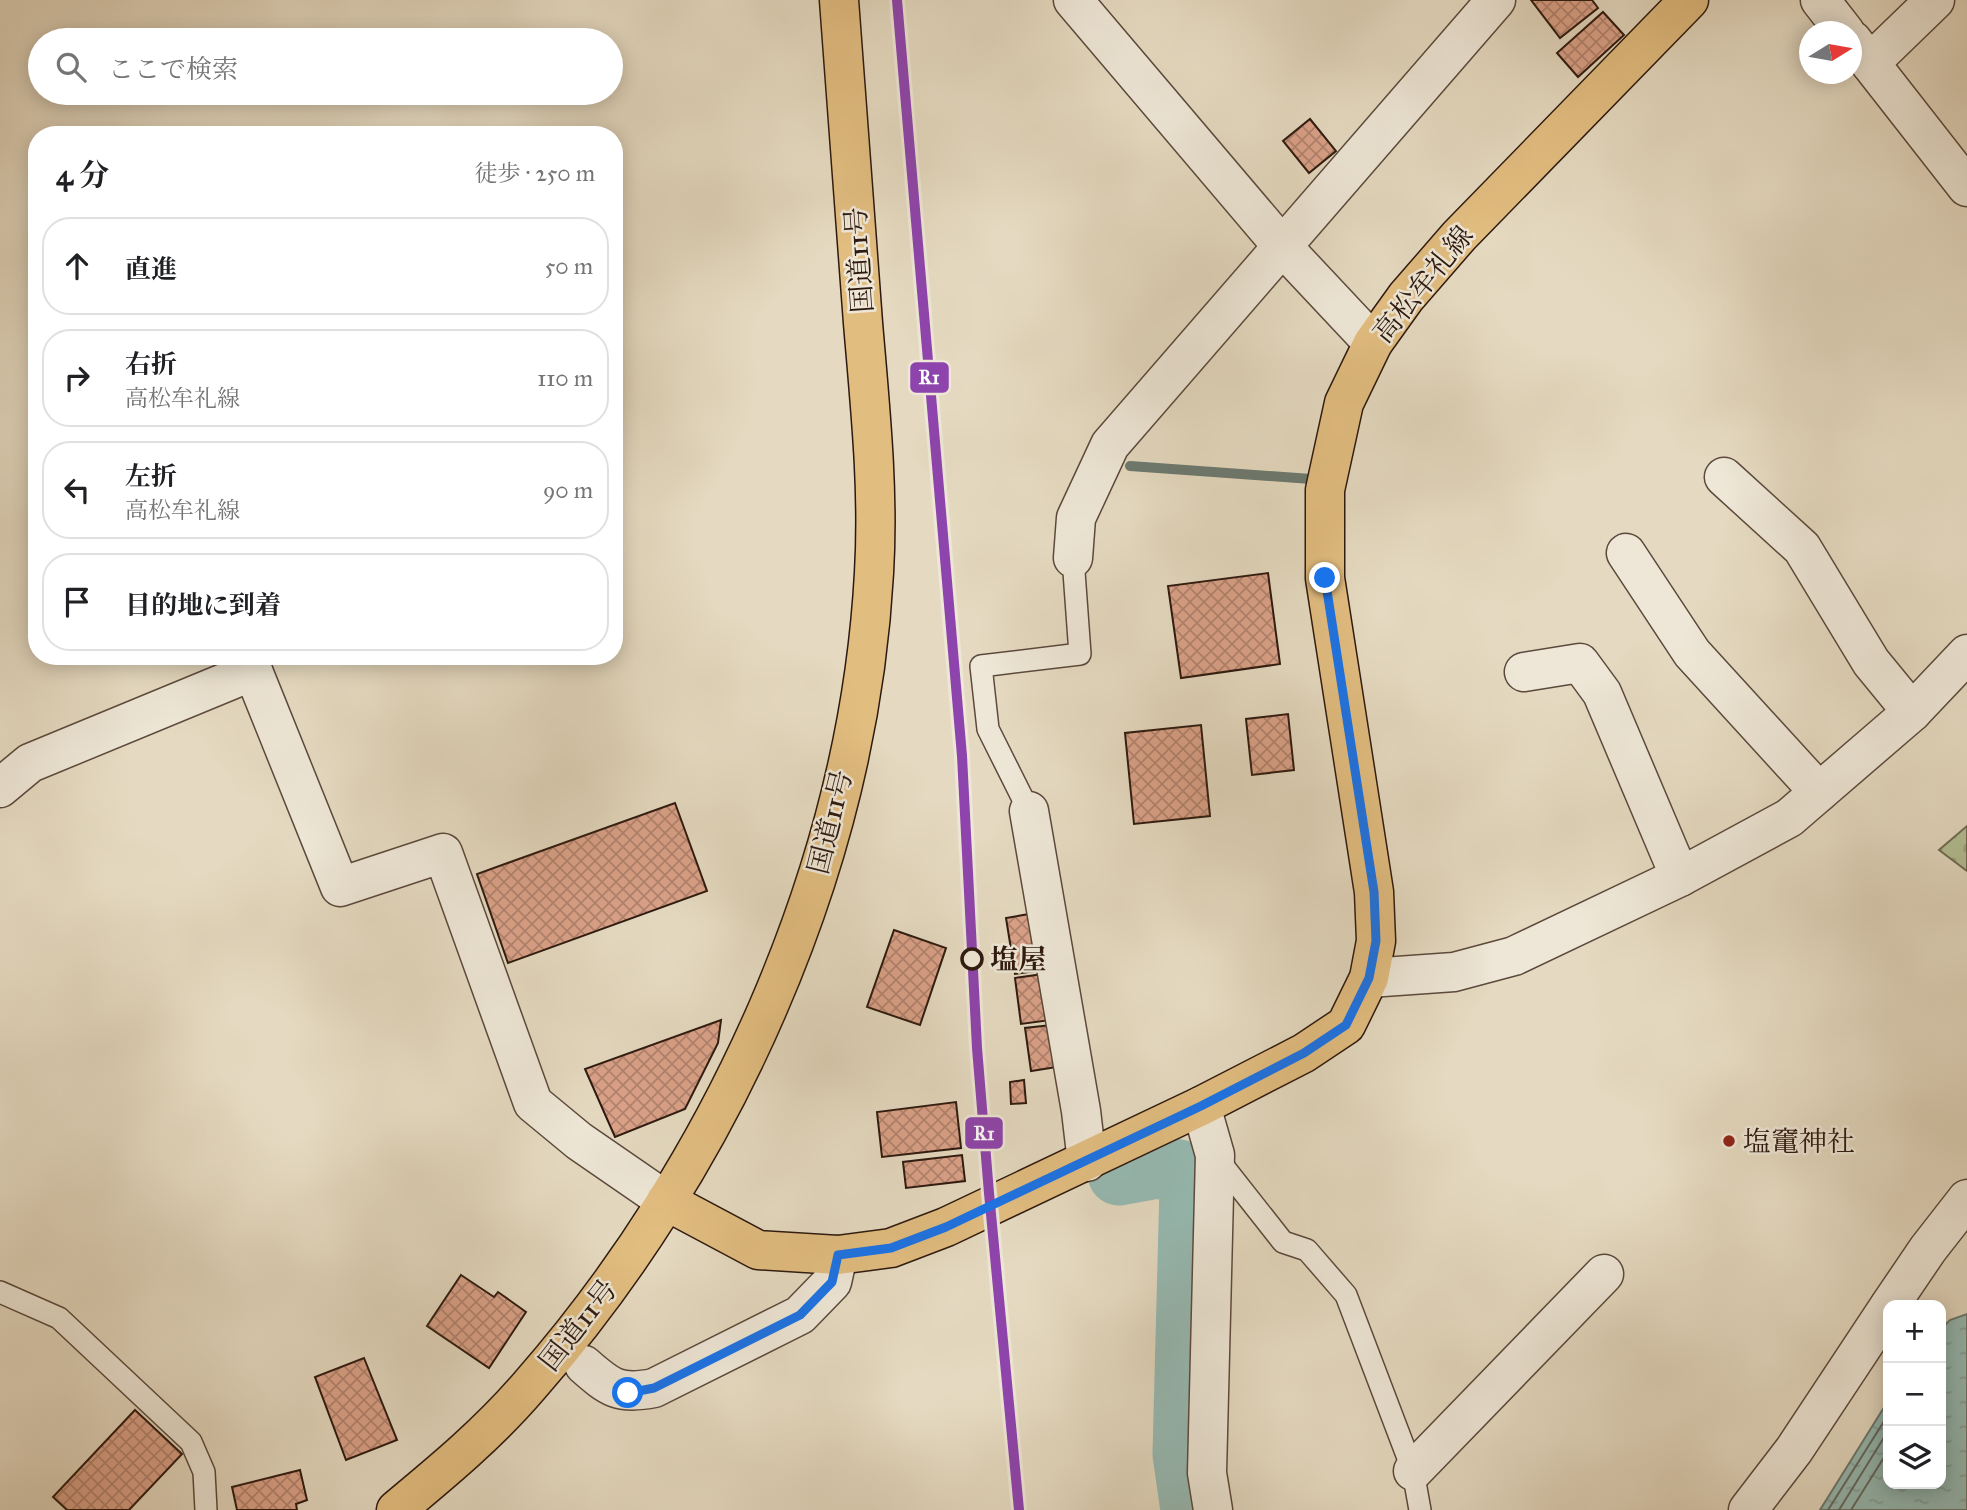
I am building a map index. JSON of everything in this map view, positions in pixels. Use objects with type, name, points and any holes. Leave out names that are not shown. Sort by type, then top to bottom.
[{"type":"main road","name":"国道11号","points":[[396,1510],[467,1450],[530,1386],[611,1283],[666,1201],[745,1057],[804,918],[837,805],[860,693],[874,573],[874,453],[839,0]]},
{"type":"main road","name":"高松牟礼線","points":[[666,1201],[758,1250],[838,1255],[902,1244],[946,1227],[1087,1162],[1201,1106],[1304,1053],[1346,1025],[1369,978],[1376,941],[1374,892],[1325,578],[1325,490],[1344,403],[1374,343],[1406,297],[1459,236],[1689,0]]},
{"type":"street","points":[[1073,0],[1282,246],[1374,343]]},
{"type":"street","points":[[1073,558],[1076,518],[1110,445],[1496,0]]},
{"type":"street","points":[[1821,0],[1837,21]]},
{"type":"street","points":[[1862,51],[1935,0]]},
{"type":"street","points":[[1862,53],[1967,187]]},
{"type":"street","points":[[1724,477],[1802,548],[1871,662],[1912,712]]},
{"type":"street","points":[[1626,553],[1692,653],[1819,792]]},
{"type":"street","points":[[1369,978],[1454,972],[1514,957],[1680,877],[1789,818],[1912,712],[1967,654]]},
{"type":"street","points":[[1524,672],[1580,663],[1607,704],[1680,877]]},
{"type":"street","points":[[0,788],[30,763],[248,665]]},
{"type":"street","points":[[250,665],[340,887],[443,853],[533,1103],[579,1141],[666,1201]]},
{"type":"street","points":[[1029,811],[1081,1111],[1087,1162]]},
{"type":"street","points":[[1201,1106],[1215,1155],[1206,1473],[1213,1510]]},
{"type":"street","points":[[1894,1300],[1928,1249],[1967,1199]]},
{"type":"street","points":[[584,1365],[607,1385],[628,1393],[654,1388],[800,1315],[832,1282],[838,1255]]},
{"type":"street","points":[[1413,1471],[1604,1274]]},
{"type":"street","points":[[1748,1510],[1794,1450],[1883,1316]]},
{"type":"lane","points":[[1029,811],[988,730],[981,666],[1080,654],[1073,558]]},
{"type":"lane","points":[[1215,1155],[1283,1242],[1307,1250],[1346,1296],[1413,1471],[1420,1510]]},
{"type":"lane","points":[[0,1292],[59,1318],[191,1442],[204,1472],[206,1510]]},
{"type":"green space","points":[[1967,826],[1967,871],[1939,850]]},
{"type":"water","points":[[1967,1314],[1967,1510],[1820,1510],[1883,1409],[1883,1489],[1946,1489],[1946,1324]]},
{"type":"building","points":[[1531,0],[1592,0],[1598,8],[1560,38]]},
{"type":"building","points":[[1603,12],[1624,35],[1578,77],[1557,53]]},
{"type":"building","points":[[1310,119],[1336,151],[1309,173],[1283,141]]},
{"type":"building","points":[[1268,573],[1280,664],[1181,678],[1168,586]]},
{"type":"building","points":[[1288,714],[1294,770],[1252,775],[1246,719]]},
{"type":"building","points":[[1201,725],[1210,816],[1134,824],[1125,733]]},
{"type":"building","points":[[675,803],[707,891],[508,963],[477,874]]},
{"type":"building","points":[[1035,913],[1044,970],[1015,974],[1006,918]]},
{"type":"building","points":[[894,930],[946,948],[920,1025],[867,1007]]},
{"type":"building","points":[[1044,974],[1051,1020],[1021,1024],[1015,978]]},
{"type":"building","points":[[721,1020],[718,1043],[685,1109],[615,1137],[585,1069]]},
{"type":"building","points":[[1051,1025],[1057,1067],[1031,1071],[1025,1028]]},
{"type":"building","points":[[1024,1080],[1026,1103],[1011,1104],[1010,1082]]},
{"type":"building","points":[[956,1102],[961,1148],[882,1157],[877,1112]]},
{"type":"building","points":[[962,1155],[965,1181],[906,1188],[903,1162]]},
{"type":"building","points":[[461,1275],[494,1297],[498,1292],[526,1312],[489,1368],[427,1326]]},
{"type":"building","points":[[364,1358],[397,1440],[346,1460],[315,1377]]},
{"type":"building","points":[[135,1410],[182,1454],[129,1510],[67,1510],[53,1497]]},
{"type":"building","points":[[300,1470],[307,1500],[296,1504],[297,1510],[237,1510],[232,1487]]},
{"type":"waterway","points":[[1130,466],[1311,479]]},
{"type":"waterway","points":[[1119,1174],[1157,1167],[1179,1171],[1191,1186],[1184,1454],[1192,1510]]},
{"type":"transit line","name":"R1","points":[[897,0],[962,756],[977,1048],[1019,1510]]},
{"type":"place","name":"塩屋","points":[[972,959]]},
{"type":"place","name":"塩竃神社","points":[[1729,1141]]},
{"type":"route","points":[[628,1393],[654,1388],[800,1315],[832,1282],[838,1255],[891,1248],[946,1227],[1201,1106],[1304,1053],[1346,1025],[1369,978],[1376,941],[1374,892],[1325,578]]}]
